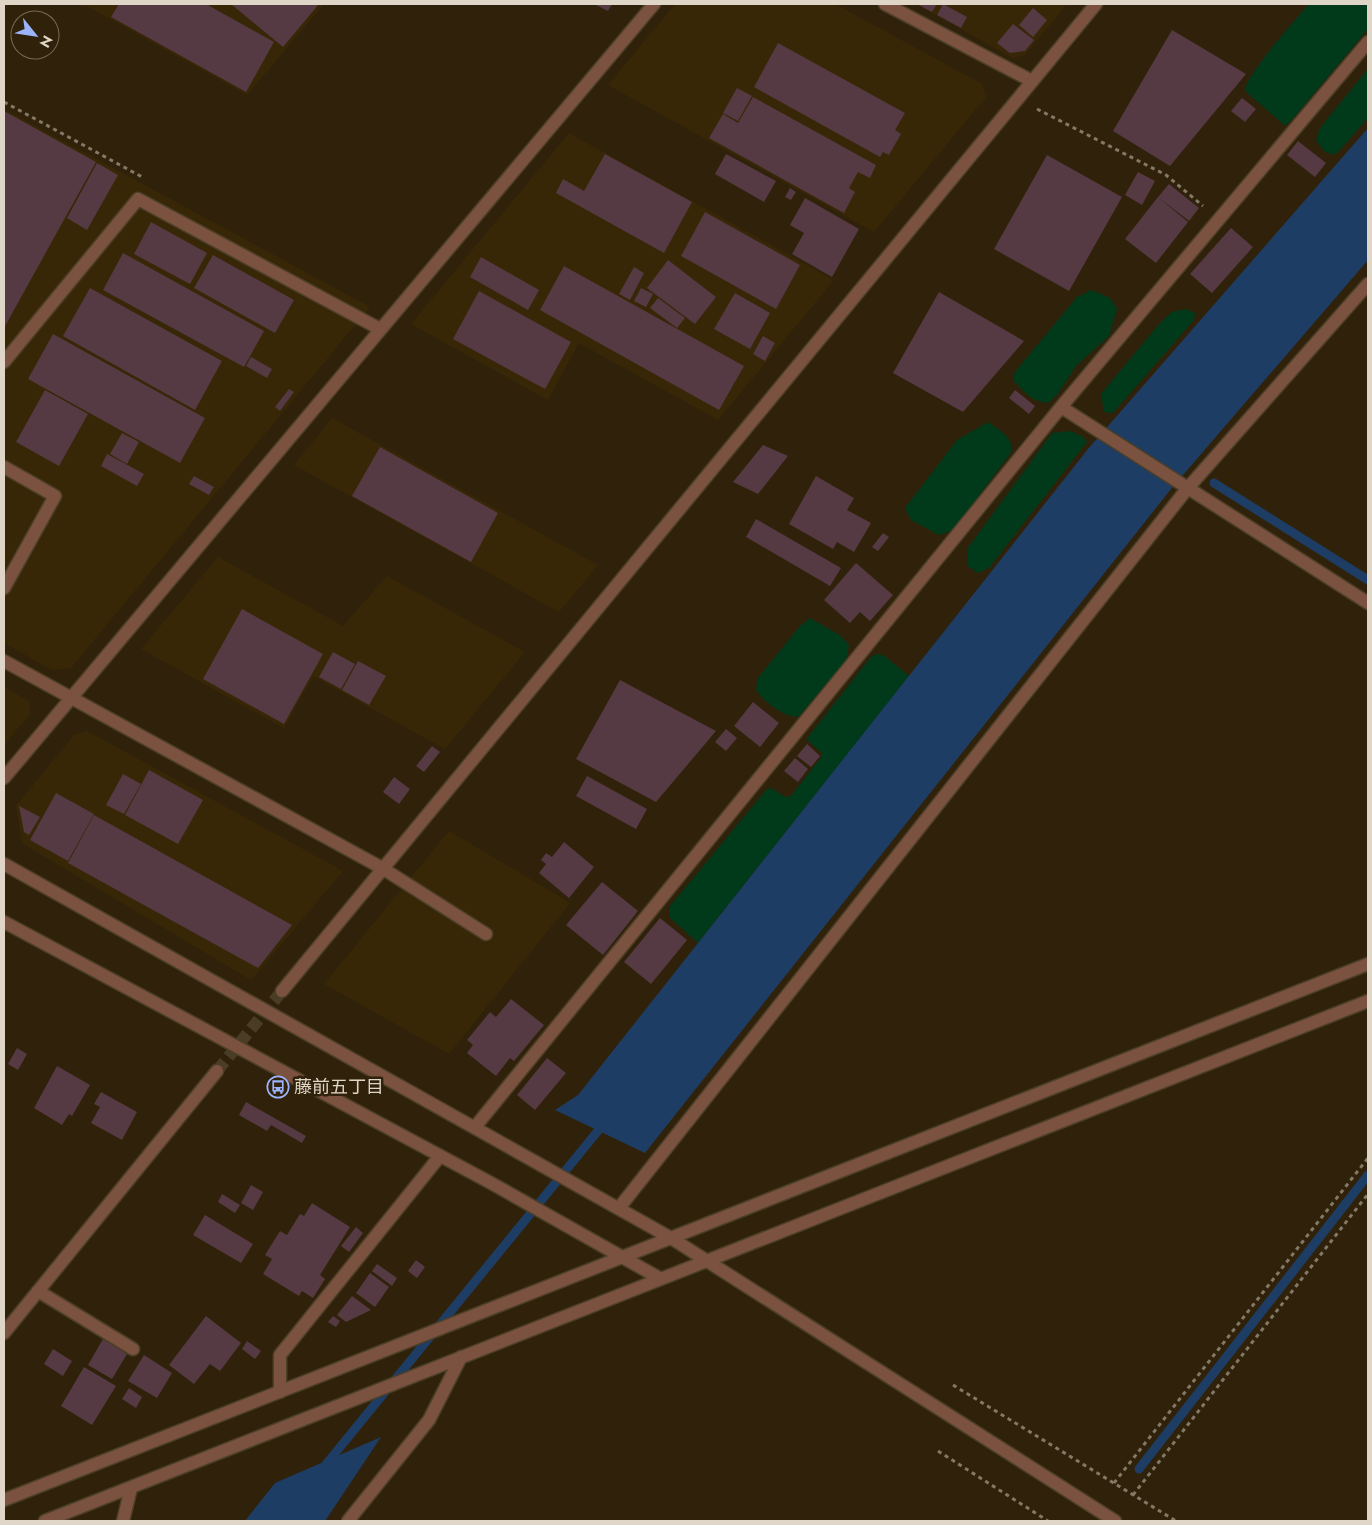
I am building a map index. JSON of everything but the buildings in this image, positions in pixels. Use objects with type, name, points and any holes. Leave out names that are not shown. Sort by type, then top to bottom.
[{"type":"street","points":[[4,778],[654,4]]},
{"type":"street","points":[[885,4],[1032,81]]},
{"type":"street","points":[[282,991],[1096,4]]},
{"type":"street","points":[[475,1127],[1061,407],[1368,42]]},
{"type":"street","points":[[4,362],[138,198],[380,329]]},
{"type":"street","points":[[619,1208],[1187,490],[1368,284]]},
{"type":"street","points":[[1061,407],[1187,490],[1368,603]]},
{"type":"street","points":[[4,467],[55,496],[4,588]]},
{"type":"street","points":[[4,661],[382,868],[486,934]]},
{"type":"street","points":[[4,864],[671,1238],[1115,1521]]},
{"type":"street","points":[[4,922],[491,1183],[661,1279]]},
{"type":"street","points":[[4,1500],[1368,964]]},
{"type":"street","points":[[45,1521],[1368,1001]]},
{"type":"street","points":[[4,1333],[217,1071]]},
{"type":"street","points":[[280,1392],[280,1355],[440,1156]]},
{"type":"street","points":[[38,1291],[133,1349]]},
{"type":"street","points":[[348,1521],[429,1420],[461,1357]]},
{"type":"street","points":[[123,1521],[131,1488]]},
{"type":"path","points":[[1017,99],[1166,175],[1219,219]]},
{"type":"path","points":[[1114,1483],[1368,1158]]},
{"type":"path","points":[[1133,1495],[1368,1194]]},
{"type":"path","points":[[953,1385],[1176,1521]]},
{"type":"path","points":[[938,1451],[1048,1521]]},
{"type":"shaded area","points":[[83,4],[324,4],[247,95]]},
{"type":"shaded area","points":[[675,4],[835,4],[982,84],[986,97],[874,232],[608,85]]},
{"type":"shaded area","points":[[916,4],[1067,4],[1025,55],[1013,58]]},
{"type":"shaded area","points":[[4,109],[370,307],[71,668],[52,670],[4,643]]},
{"type":"shaded area","points":[[569,133],[834,280],[718,420],[579,343],[548,400],[411,324]]},
{"type":"shaded area","points":[[332,418],[598,565],[559,612],[294,465]]},
{"type":"shaded area","points":[[218,557],[343,626],[387,576],[525,652],[445,749],[313,676],[284,728],[141,649]]},
{"type":"shaded area","points":[[4,687],[29,701],[30,714],[4,745]]},
{"type":"shaded area","points":[[87,731],[343,871],[251,980],[22,843],[16,806],[74,735]]},
{"type":"shaded area","points":[[449,831],[570,903],[449,1054],[324,984]]},
{"type":"green space","points":[[1309,4],[1368,4],[1368,29],[1289,123],[1284,125],[1245,91],[1253,73]]},
{"type":"green space","points":[[1368,69],[1368,118],[1340,150],[1333,155],[1324,151],[1316,140],[1320,128]]},
{"type":"green space","points":[[1091,290],[1110,298],[1117,309],[1109,336],[1076,366],[1057,395],[1048,403],[1037,401],[1024,392],[1013,380],[1015,372],[1077,297]]},
{"type":"green space","points":[[1185,309],[1195,313],[1194,320],[1113,413],[1104,412],[1101,394],[1159,324],[1172,312]]},
{"type":"green space","points":[[988,422],[1009,439],[1011,444],[1010,454],[953,530],[939,535],[911,520],[905,508],[957,440]]},
{"type":"green space","points":[[1070,431],[1082,436],[1087,442],[989,568],[978,573],[968,566],[967,549],[1052,433]]},
{"type":"green space","points":[[810,618],[841,636],[849,645],[846,661],[798,717],[774,708],[756,689],[758,678],[800,626]]},
{"type":"green space","points":[[877,654],[883,655],[909,676],[698,943],[669,917],[670,906],[767,789],[771,788],[785,797],[791,796],[822,756],[822,753],[808,741],[808,737],[871,657]]},
{"type":"water","points":[[1368,128],[1368,260],[1171,489],[645,1153],[555,1110],[578,1095],[1088,449]]},
{"type":"water","points":[[381,1437],[325,1521],[245,1521],[275,1483]]},
{"type":"waterway","points":[[1214,483],[1368,580]]},
{"type":"waterway","points":[[323,1468],[606,1121]]},
{"type":"waterway","points":[[1139,1469],[1368,1175]]},
{"type":"tunnel","points":[[217,1071],[282,991]]},
{"type":"place","name":"藤前五丁目","points":[[278,1087]]}]
